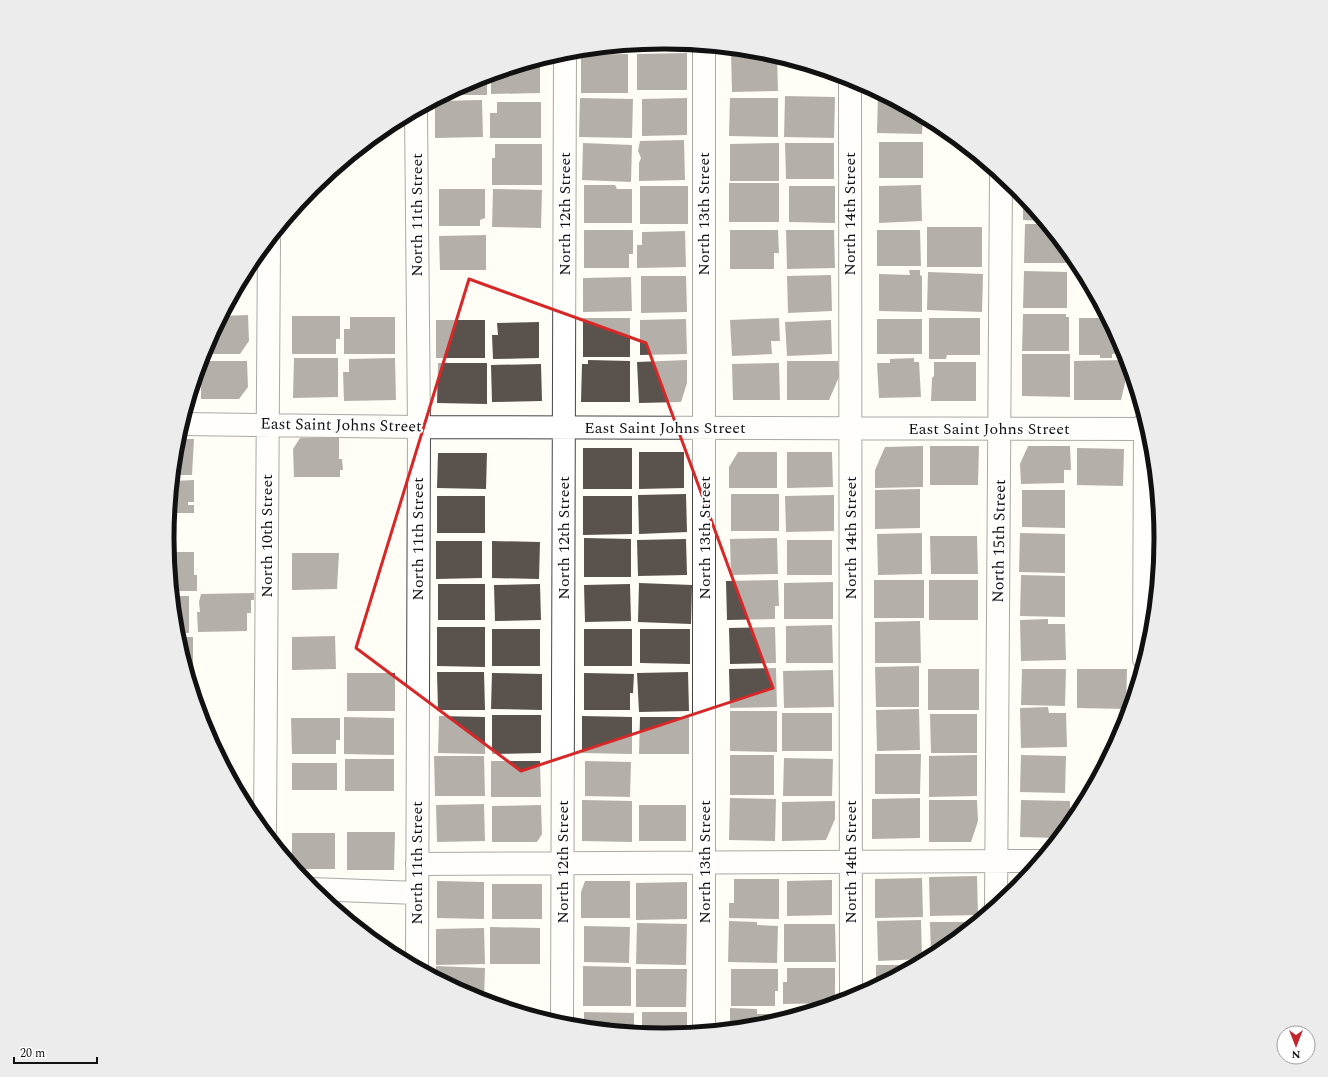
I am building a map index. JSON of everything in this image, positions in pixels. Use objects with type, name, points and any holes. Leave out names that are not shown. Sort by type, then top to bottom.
[{"type":"lane","name":"North 13th Street","points":[[704,51],[704,1026]]},
{"type":"lane","name":"North 12th Street","points":[[562,1017],[565,59]]},
{"type":"lane","name":"North 14th Street","points":[[850,86],[851,991]]},
{"type":"lane","name":"North 11th Street","points":[[416,117],[418,427],[417,961]]},
{"type":"lane","name":"North 15th Street","points":[[996,898],[1001,183]]},
{"type":"lane","name":"North 10th Street","points":[[265,821],[269,251]]},
{"type":"lane","name":"East Saint Johns Street","points":[[188,424],[565,428],[1000,429],[1140,427]]},
{"type":"lane","points":[[1144,633],[1146,454]]},
{"type":"lane","points":[[417,864],[1032,861]]},
{"type":"lane","points":[[323,889],[417,893]]},
{"type":"highlighted area","points":[[469,279],[646,343],[773,688],[521,771],[356,648]]},
{"type":"building","points":[[687,53],[687,90],[637,90],[637,54]]},
{"type":"building","points":[[731,53],[777,63],[778,91],[732,92]]},
{"type":"building","points":[[628,54],[628,93],[581,93],[581,56]]},
{"type":"building","points":[[540,65],[540,93],[491,94],[491,81]]},
{"type":"building","points":[[487,82],[487,95],[456,95]]},
{"type":"building","points":[[785,96],[835,97],[834,138],[784,137]]},
{"type":"building","points":[[580,98],[633,99],[632,138],[579,137]]},
{"type":"building","points":[[687,98],[687,135],[642,136],[642,99]]},
{"type":"building","points":[[730,98],[778,98],[778,137],[729,136]]},
{"type":"building","points":[[878,98],[923,123],[922,134],[877,133]]},
{"type":"building","points":[[482,100],[483,137],[435,138],[435,106],[444,101]]},
{"type":"building","points":[[497,102],[541,102],[541,138],[490,138],[490,113],[497,113]]},
{"type":"building","points":[[684,140],[685,180],[639,181],[639,163],[641,158],[638,151],[640,141]]},
{"type":"building","points":[[879,142],[923,142],[923,178],[879,178]]},
{"type":"building","points":[[583,143],[632,145],[631,182],[582,180]]},
{"type":"building","points":[[779,143],[779,181],[730,181],[730,144]]},
{"type":"building","points":[[785,143],[834,143],[834,179],[786,179]]},
{"type":"building","points":[[495,144],[542,144],[542,185],[492,185],[492,158],[495,158]]},
{"type":"building","points":[[729,183],[779,183],[779,222],[729,222]]},
{"type":"building","points":[[584,185],[615,185],[617,189],[632,189],[632,223],[584,223]]},
{"type":"building","points":[[921,185],[922,221],[879,223],[879,186]]},
{"type":"building","points":[[640,186],[688,186],[688,224],[640,224]]},
{"type":"building","points":[[789,186],[835,186],[835,223],[789,222]]},
{"type":"building","points":[[439,189],[485,189],[485,218],[480,220],[480,226],[439,226]]},
{"type":"building","points":[[493,189],[542,190],[541,228],[492,227]]},
{"type":"building","points":[[1023,206],[1036,221],[1023,220]]},
{"type":"building","points":[[1025,224],[1038,224],[1066,260],[1066,263],[1024,263]]},
{"type":"building","points":[[927,227],[982,227],[982,267],[927,267]]},
{"type":"building","points":[[584,230],[633,230],[633,254],[629,254],[629,268],[584,268]]},
{"type":"building","points":[[730,230],[778,230],[779,253],[774,253],[774,269],[730,269]]},
{"type":"building","points":[[786,230],[834,230],[835,268],[787,269]]},
{"type":"building","points":[[877,230],[920,230],[921,266],[877,266]]},
{"type":"building","points":[[685,231],[686,267],[637,268],[637,245],[642,245],[642,232]]},
{"type":"building","points":[[486,235],[486,270],[440,270],[439,236]]},
{"type":"building","points":[[909,270],[920,270],[920,275],[922,276],[922,312],[879,311],[879,274],[910,275]]},
{"type":"building","points":[[1024,271],[1067,272],[1067,308],[1023,308]]},
{"type":"building","points":[[928,272],[983,274],[982,312],[927,310]]},
{"type":"building","points":[[831,275],[832,311],[788,313],[787,276]]},
{"type":"building","points":[[641,276],[686,276],[687,312],[641,313]]},
{"type":"building","points":[[631,277],[632,311],[583,312],[583,278]]},
{"type":"building","points":[[1023,314],[1066,314],[1066,317],[1069,317],[1069,351],[1022,351]]},
{"type":"building","points":[[248,315],[249,341],[240,354],[211,354],[225,322],[228,316]]},
{"type":"building","points":[[292,316],[340,316],[340,339],[336,339],[336,354],[292,354]]},
{"type":"building","points":[[350,317],[395,317],[395,354],[344,354],[344,329],[350,329]]},
{"type":"building","points":[[583,318],[630,318],[630,357],[583,357]]},
{"type":"building","points":[[779,318],[780,341],[771,341],[772,354],[732,356],[730,320]]},
{"type":"building","points":[[929,318],[980,318],[980,355],[947,355],[946,359],[929,359]]},
{"type":"building","points":[[1079,318],[1101,318],[1117,354],[1112,354],[1112,358],[1100,358],[1100,355],[1079,355]]},
{"type":"building","points":[[686,319],[687,354],[640,355],[640,320]]},
{"type":"building","points":[[877,319],[922,319],[922,354],[877,354]]},
{"type":"building","points":[[436,320],[485,320],[485,358],[436,358]]},
{"type":"building","points":[[831,320],[832,354],[787,356],[785,322]]},
{"type":"building","points":[[539,322],[539,358],[493,359],[492,335],[498,335],[497,323]]},
{"type":"building","points":[[1022,354],[1070,354],[1070,397],[1022,396]]},
{"type":"building","points":[[294,358],[338,358],[338,397],[293,398]]},
{"type":"building","points":[[395,358],[396,400],[344,401],[343,372],[349,372],[349,359]]},
{"type":"building","points":[[914,358],[914,362],[919,362],[921,397],[879,398],[877,363],[890,363],[890,359]]},
{"type":"building","points":[[588,360],[630,361],[630,402],[581,402],[582,364],[588,364]]},
{"type":"building","points":[[687,360],[687,383],[681,402],[639,403],[637,362]]},
{"type":"building","points":[[1120,360],[1125,374],[1125,383],[1121,400],[1074,400],[1074,361]]},
{"type":"building","points":[[208,361],[247,361],[248,387],[239,399],[201,399],[201,378]]},
{"type":"building","points":[[787,361],[838,361],[839,377],[829,400],[787,400]]},
{"type":"building","points":[[934,362],[976,362],[976,401],[931,401]]},
{"type":"building","points":[[438,363],[487,363],[487,404],[437,403]]},
{"type":"building","points":[[779,363],[780,400],[733,400],[732,364]]},
{"type":"building","points":[[541,364],[542,401],[492,402],[491,365]]},
{"type":"building","points":[[339,437],[339,459],[342,459],[343,470],[340,470],[340,477],[294,477],[293,449],[300,438]]},
{"type":"building","points":[[185,439],[194,439],[192,475],[179,475]]},
{"type":"building","points":[[923,446],[923,487],[875,488],[875,470],[885,447]]},
{"type":"building","points":[[930,446],[979,446],[978,485],[930,485]]},
{"type":"building","points":[[1028,446],[1070,446],[1071,470],[1064,470],[1064,483],[1021,484],[1020,464]]},
{"type":"building","points":[[583,448],[632,448],[632,489],[583,489]]},
{"type":"building","points":[[1077,448],[1124,449],[1123,486],[1077,485]]},
{"type":"building","points":[[639,452],[684,452],[684,488],[639,489]]},
{"type":"building","points":[[738,452],[777,452],[777,488],[729,488],[729,467]]},
{"type":"building","points":[[787,452],[832,452],[833,487],[787,488]]},
{"type":"building","points":[[438,453],[487,453],[486,489],[437,488]]},
{"type":"building","points":[[194,480],[194,502],[188,502],[188,505],[194,505],[194,513],[176,513],[178,481]]},
{"type":"building","points":[[920,489],[920,528],[875,529],[875,490]]},
{"type":"building","points":[[1022,490],[1065,490],[1065,528],[1022,527]]},
{"type":"building","points":[[686,494],[687,532],[639,534],[638,495]]},
{"type":"building","points":[[731,494],[779,494],[779,531],[731,531]]},
{"type":"building","points":[[834,495],[834,531],[786,532],[785,496]]},
{"type":"building","points":[[437,496],[485,496],[485,533],[437,533]]},
{"type":"building","points":[[583,496],[632,496],[632,534],[583,535]]},
{"type":"building","points":[[922,533],[922,574],[878,575],[877,534]]},
{"type":"building","points":[[1020,533],[1065,534],[1065,573],[1019,572]]},
{"type":"building","points":[[930,536],[977,536],[978,574],[931,574]]},
{"type":"building","points":[[584,538],[631,539],[631,577],[584,577]]},
{"type":"building","points":[[777,538],[778,574],[731,575],[730,539]]},
{"type":"building","points":[[686,539],[687,575],[638,576],[637,540]]},
{"type":"building","points":[[787,540],[832,540],[832,575],[787,575]]},
{"type":"building","points":[[436,541],[482,541],[482,578],[436,579]]},
{"type":"building","points":[[492,541],[540,542],[539,579],[492,578]]},
{"type":"building","points":[[175,552],[194,552],[194,575],[197,575],[197,591],[178,591]]},
{"type":"building","points":[[292,553],[339,553],[337,589],[292,590]]},
{"type":"building","points":[[1021,575],[1065,576],[1065,617],[1020,616]]},
{"type":"building","points":[[778,580],[779,606],[775,606],[775,619],[727,620],[726,581]]},
{"type":"building","points":[[874,580],[924,580],[924,618],[874,618]]},
{"type":"building","points":[[929,580],[978,580],[978,620],[929,620]]},
{"type":"building","points":[[833,582],[833,619],[784,619],[784,583]]},
{"type":"building","points":[[639,583],[692,585],[691,624],[638,622]]},
{"type":"building","points":[[438,584],[485,584],[485,620],[438,620]]},
{"type":"building","points":[[540,584],[541,620],[495,621],[494,585]]},
{"type":"building","points":[[630,584],[631,621],[585,622],[584,585]]},
{"type":"building","points":[[254,593],[254,600],[251,600],[251,613],[247,613],[247,631],[198,632],[197,612],[200,612],[199,602],[201,594]]},
{"type":"building","points":[[178,596],[189,596],[189,633],[184,633]]},
{"type":"building","points":[[1048,619],[1048,624],[1065,624],[1066,660],[1021,661],[1020,620]]},
{"type":"building","points":[[920,621],[921,663],[875,663],[875,622]]},
{"type":"building","points":[[832,625],[833,663],[786,663],[786,626]]},
{"type":"building","points":[[437,627],[485,627],[485,667],[437,666]]},
{"type":"building","points":[[775,627],[776,663],[730,664],[729,628]]},
{"type":"building","points":[[492,629],[540,629],[540,666],[492,666]]},
{"type":"building","points":[[584,629],[632,629],[632,666],[584,666]]},
{"type":"building","points":[[640,629],[690,629],[690,664],[640,663]]},
{"type":"building","points":[[335,636],[336,669],[292,670],[292,637]]},
{"type":"building","points":[[185,637],[193,637],[193,666],[191,665]]},
{"type":"building","points":[[919,666],[919,707],[876,707],[875,667]]},
{"type":"building","points":[[776,668],[777,707],[730,708],[729,669]]},
{"type":"building","points":[[928,669],[979,669],[979,710],[928,710]]},
{"type":"building","points":[[1022,669],[1066,669],[1065,706],[1021,705]]},
{"type":"building","points":[[1077,669],[1127,669],[1126,700],[1123,709],[1077,708]]},
{"type":"building","points":[[833,670],[834,707],[784,708],[783,671]]},
{"type":"building","points":[[437,672],[484,672],[485,710],[438,710]]},
{"type":"building","points":[[688,672],[689,711],[639,712],[637,673]]},
{"type":"building","points":[[347,673],[395,673],[395,711],[347,711]]},
{"type":"building","points":[[492,673],[542,674],[542,710],[491,709]]},
{"type":"building","points":[[584,673],[634,674],[633,693],[630,693],[630,710],[584,710]]},
{"type":"building","points":[[1048,707],[1049,713],[1066,713],[1067,747],[1021,748],[1020,708]]},
{"type":"building","points":[[919,709],[920,750],[877,751],[876,710]]},
{"type":"building","points":[[730,711],[777,711],[777,752],[730,751]]},
{"type":"building","points":[[782,713],[832,713],[832,751],[782,751]]},
{"type":"building","points":[[930,714],[977,714],[977,753],[931,753]]},
{"type":"building","points":[[492,715],[541,715],[541,753],[492,754]]},
{"type":"building","points":[[439,716],[485,717],[485,754],[438,753]]},
{"type":"building","points":[[582,716],[632,717],[632,754],[582,753]]},
{"type":"building","points":[[344,717],[394,718],[394,755],[344,754]]},
{"type":"building","points":[[640,717],[689,717],[689,754],[639,754]]},
{"type":"building","points":[[291,718],[340,718],[340,740],[336,740],[336,754],[292,754]]},
{"type":"building","points":[[875,754],[921,754],[920,794],[875,794]]},
{"type":"building","points":[[730,755],[774,755],[774,795],[730,795]]},
{"type":"building","points":[[977,755],[977,796],[929,797],[929,756]]},
{"type":"building","points":[[1021,755],[1066,756],[1065,793],[1020,792]]},
{"type":"building","points":[[434,756],[484,756],[485,796],[435,796]]},
{"type":"building","points":[[784,758],[833,759],[832,796],[783,796]]},
{"type":"building","points":[[345,759],[394,759],[394,791],[345,791]]},
{"type":"building","points":[[491,761],[540,761],[541,797],[491,797]]},
{"type":"building","points":[[585,761],[631,762],[630,797],[585,796]]},
{"type":"building","points":[[292,763],[337,763],[337,790],[292,790]]},
{"type":"building","points":[[730,798],[776,799],[775,841],[729,840]]},
{"type":"building","points":[[920,798],[920,838],[872,839],[872,799]]},
{"type":"building","points":[[582,800],[632,801],[632,842],[582,841]]},
{"type":"building","points":[[929,800],[977,800],[978,821],[971,842],[929,842]]},
{"type":"building","points":[[1021,800],[1070,801],[1070,811],[1051,838],[1020,837]]},
{"type":"building","points":[[835,801],[835,819],[826,840],[782,841],[782,802]]},
{"type":"building","points":[[484,804],[485,841],[437,842],[436,805]]},
{"type":"building","points":[[541,805],[542,834],[537,842],[492,842],[492,806]]},
{"type":"building","points":[[639,805],[686,805],[686,841],[639,841]]},
{"type":"building","points":[[347,832],[395,832],[394,870],[347,870]]},
{"type":"building","points":[[292,833],[335,833],[335,869],[303,869],[292,856]]},
{"type":"building","points":[[977,876],[978,914],[930,916],[929,877]]},
{"type":"building","points":[[922,878],[923,917],[875,918],[875,879]]},
{"type":"building","points":[[734,879],[779,879],[779,919],[729,918],[729,903],[734,903]]},
{"type":"building","points":[[832,880],[832,915],[787,916],[787,881]]},
{"type":"building","points":[[437,881],[484,882],[484,919],[437,918]]},
{"type":"building","points":[[585,881],[630,881],[630,918],[581,918],[581,892]]},
{"type":"building","points":[[687,882],[687,919],[636,920],[636,883]]},
{"type":"building","points":[[492,884],[542,884],[542,919],[492,919]]},
{"type":"building","points":[[921,920],[922,954],[913,959],[878,961],[877,921]]},
{"type":"building","points":[[729,921],[757,922],[757,925],[778,926],[777,963],[728,962]]},
{"type":"building","points":[[930,922],[968,922],[936,946],[931,949]]},
{"type":"building","points":[[637,923],[687,924],[686,965],[636,964]]},
{"type":"building","points":[[784,924],[835,924],[836,962],[784,962]]},
{"type":"building","points":[[584,926],[630,927],[629,963],[584,962]]},
{"type":"building","points":[[490,927],[540,928],[540,964],[490,964]]},
{"type":"building","points":[[484,928],[485,964],[436,965],[436,929]]},
{"type":"building","points":[[876,965],[904,965],[881,978],[876,980]]},
{"type":"building","points":[[436,966],[485,968],[484,994],[447,978],[436,971]]},
{"type":"building","points":[[583,966],[631,967],[631,1006],[583,1006]]},
{"type":"building","points":[[787,968],[835,968],[835,997],[816,1003],[783,1004],[783,982],[787,982]]},
{"type":"building","points":[[636,969],[687,969],[686,1007],[636,1007]]},
{"type":"building","points":[[731,969],[778,969],[778,991],[775,991],[775,1006],[731,1006]]},
{"type":"building","points":[[730,1008],[757,1009],[757,1014],[777,1014],[759,1019],[730,1024]]},
{"type":"building","points":[[584,1012],[634,1013],[634,1027],[584,1021]]},
{"type":"building","points":[[642,1012],[687,1012],[687,1027],[642,1027]]}]
